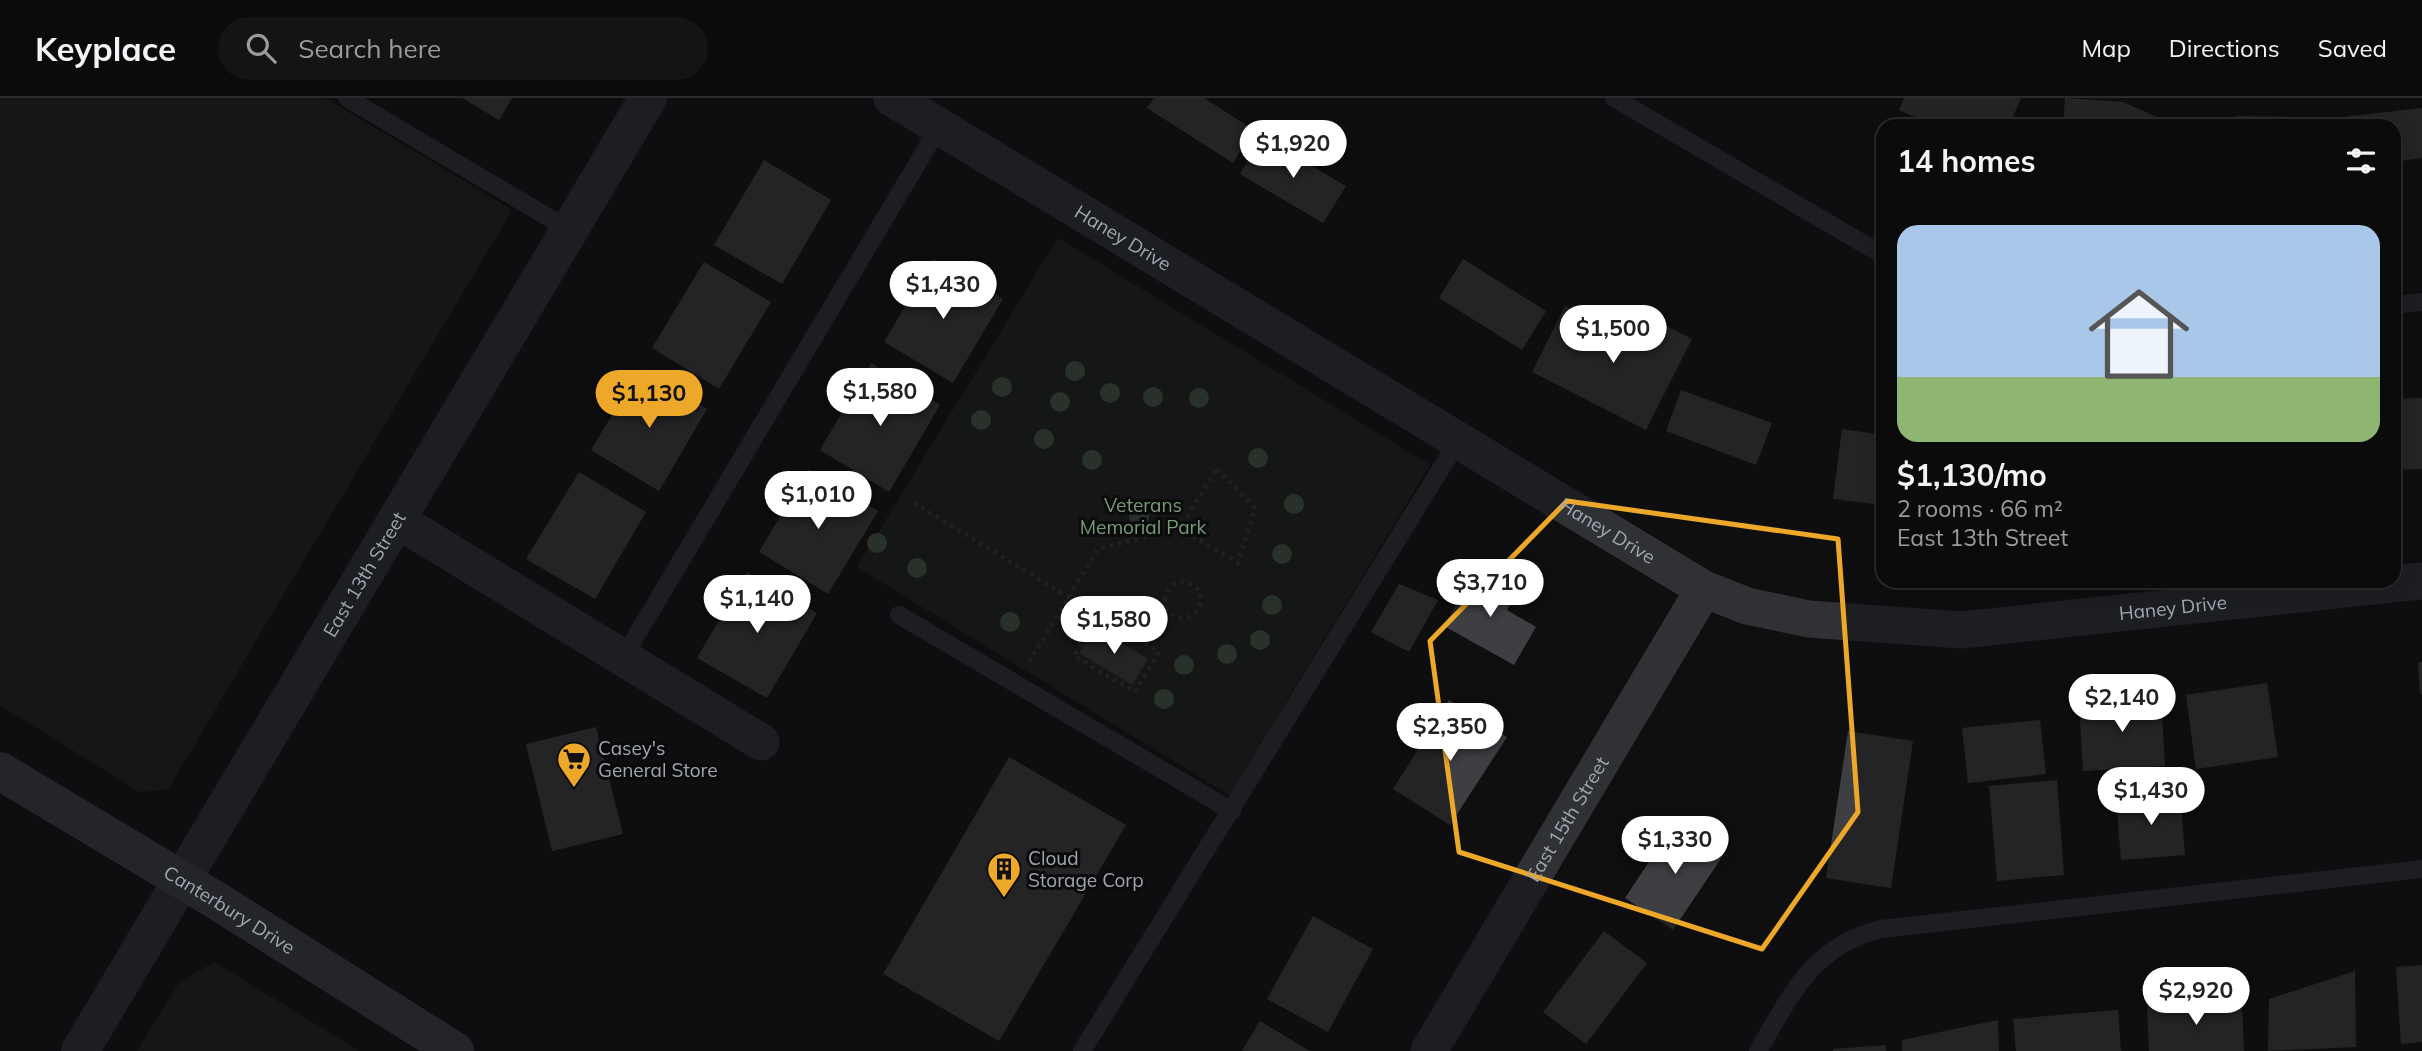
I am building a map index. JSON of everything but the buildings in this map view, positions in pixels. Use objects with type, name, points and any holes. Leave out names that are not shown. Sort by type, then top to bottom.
[{"type":"main road","name":"Canterbury Drive","points":[[0,771],[455,1051]]},
{"type":"street","name":"East 13th Street","points":[[80,1051],[648,98]]},
{"type":"street","name":"Haney Drive","points":[[892,98],[1704,589],[1747,606],[1810,619],[1961,630],[2364,588]]},
{"type":"street","points":[[397,520],[761,742]]},
{"type":"street","name":"Haney Drive","points":[[2401,584],[2422,582]]},
{"type":"street","name":"East 15th Street","points":[[1435,1049],[1704,589]]},
{"type":"lane","points":[[347,98],[568,229]]},
{"type":"lane","points":[[1614,98],[1876,251]]},
{"type":"lane","points":[[623,658],[939,127]]},
{"type":"lane","points":[[2401,304],[2422,302]]},
{"type":"lane","points":[[1082,1051],[1458,440]]},
{"type":"lane","points":[[899,615],[1232,811]]},
{"type":"lane","points":[[1758,1051],[1803,978],[1835,946],[1860,934],[1881,929],[2422,869]]},
{"type":"path","points":[[1217,469],[1255,508],[1238,563],[1191,535],[1185,527],[1186,518],[1217,469]]},
{"type":"path","points":[[914,503],[1069,596],[1159,652],[1135,692],[1074,656],[1099,615]]},
{"type":"path","points":[[1017,684],[1098,549],[1185,527]]},
{"type":"path","points":[[1184,582],[1198,592],[1198,609],[1190,617],[1178,618],[1166,606],[1166,594],[1172,585],[1184,582]]},
{"type":"path","points":[[1119,628],[1166,606]]},
{"type":"highlighted area","points":[[1567,501],[1838,539],[1858,812],[1762,949],[1459,852],[1430,641]]},
{"type":"green space","points":[[0,98],[325,98],[512,210],[168,789],[140,792],[0,705]]},
{"type":"green space","name":"Veterans Memorial Park","points":[[1058,238],[1430,465],[1229,795],[857,567]]},
{"type":"green space","points":[[214,962],[359,1051],[137,1051],[179,983]]},
{"type":"place","name":"Casey's General Store","points":[[574,789]]},
{"type":"place","name":"Cloud Storage Corp","points":[[1004,899]]}]
